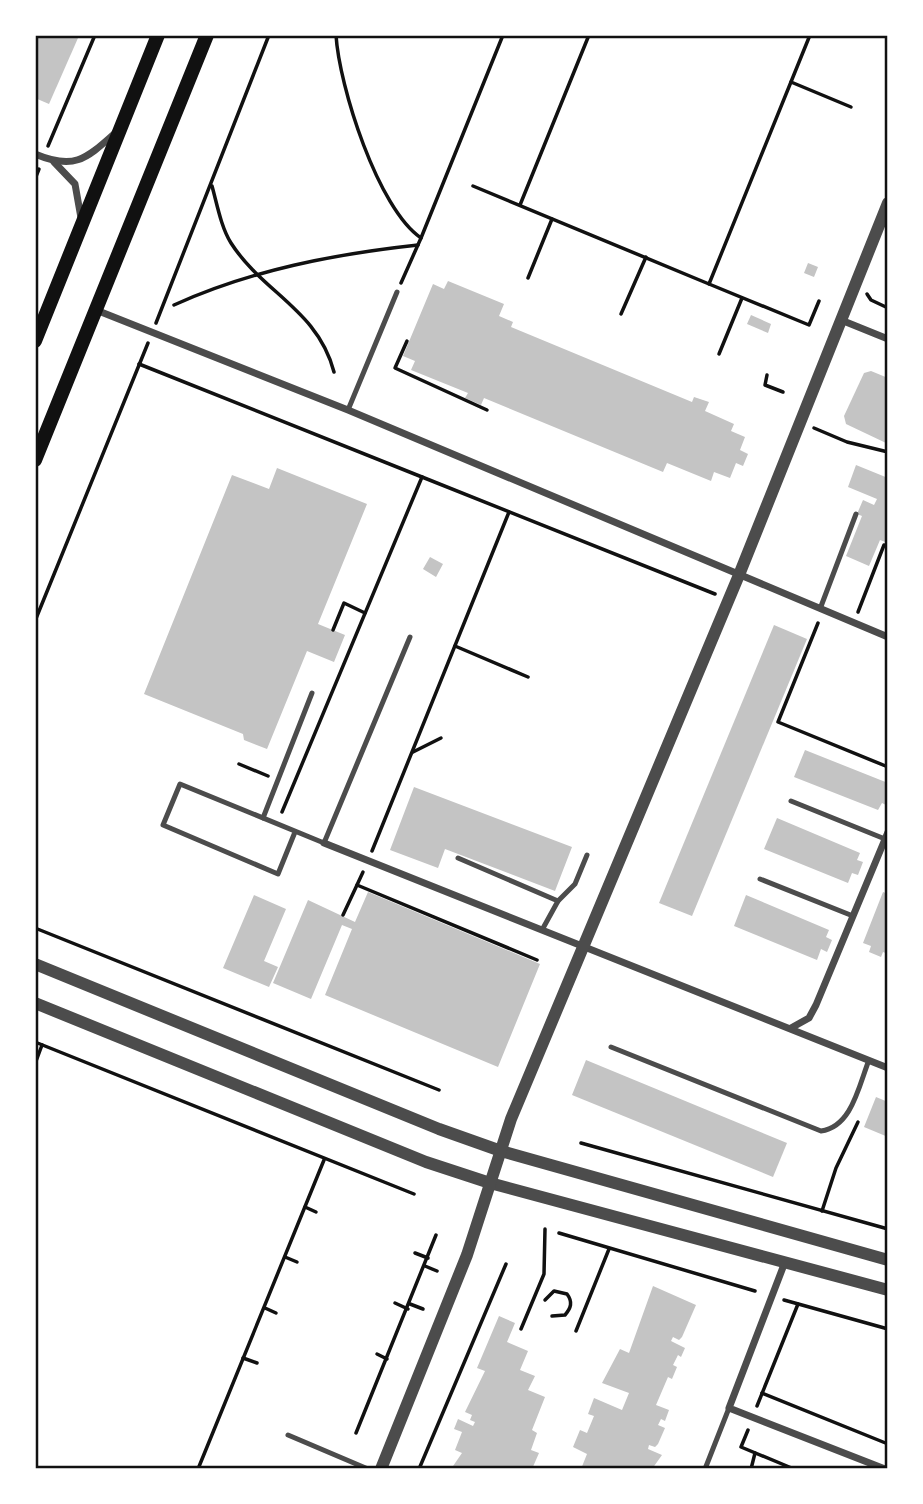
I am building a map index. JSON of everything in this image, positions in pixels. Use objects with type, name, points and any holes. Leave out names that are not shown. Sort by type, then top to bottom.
[{"type":"main road","points":[[35,341],[158,35]]},
{"type":"main road","points":[[35,460],[207,35]]},
{"type":"street","points":[[35,154],[54,162],[70,163],[86,157],[120,129]]},
{"type":"street","points":[[54,162],[75,184],[82,224]]},
{"type":"street","points":[[381,1469],[467,1255],[500,1151],[739,575],[888,203]]},
{"type":"street","points":[[96,310],[348,410],[888,637]]},
{"type":"street","points":[[841,320],[888,339]]},
{"type":"street","points":[[791,1028],[809,1018],[887,836]]},
{"type":"street","points":[[324,843],[888,1068]]},
{"type":"street","points":[[35,964],[439,1129],[500,1151],[888,1260]]},
{"type":"street","points":[[35,1003],[426,1162],[490,1183],[888,1290]]},
{"type":"street","points":[[785,1262],[729,1408],[885,1469]]},
{"type":"lane","points":[[348,410],[397,292]]},
{"type":"lane","points":[[820,609],[856,514]]},
{"type":"lane","points":[[295,832],[278,874],[163,825],[180,784],[324,843],[410,637]]},
{"type":"lane","points":[[263,818],[313,693]]},
{"type":"lane","points":[[792,801],[887,836]]},
{"type":"lane","points":[[542,930],[558,901],[575,884],[587,855]]},
{"type":"lane","points":[[458,858],[558,901]]},
{"type":"lane","points":[[760,879],[853,916]]},
{"type":"lane","points":[[611,1047],[821,1131],[833,1129],[842,1122],[869,1060]]},
{"type":"lane","points":[[705,1469],[729,1408]]},
{"type":"lane","points":[[289,1436],[368,1469]]},
{"type":"path","points":[[47,149],[95,35]]},
{"type":"path","points":[[158,316],[270,35]]},
{"type":"path","points":[[336,35],[337,53],[364,147],[387,195],[414,233],[421,238]]},
{"type":"path","points":[[397,292],[503,35]]},
{"type":"path","points":[[520,205],[589,35]]},
{"type":"path","points":[[709,284],[810,35]]},
{"type":"path","points":[[791,82],[851,107]]},
{"type":"path","points":[[35,179],[40,167]]},
{"type":"path","points":[[211,184],[229,241],[318,331],[334,372]]},
{"type":"path","points":[[473,186],[809,325],[818,301]]},
{"type":"path","points":[[527,278],[552,219]]},
{"type":"path","points":[[174,304],[259,274],[359,251],[418,244]]},
{"type":"path","points":[[621,314],[646,257]]},
{"type":"path","points":[[866,293],[871,300],[888,308]]},
{"type":"path","points":[[719,354],[742,298]]},
{"type":"path","points":[[407,341],[395,368],[487,410]]},
{"type":"path","points":[[35,621],[147,345]]},
{"type":"path","points":[[139,364],[716,595]]},
{"type":"path","points":[[767,375],[765,385],[783,392]]},
{"type":"path","points":[[812,427],[846,442],[888,452]]},
{"type":"path","points":[[277,824],[422,477]]},
{"type":"path","points":[[371,854],[509,512]]},
{"type":"path","points":[[858,611],[884,545]]},
{"type":"path","points":[[333,630],[344,603],[365,613]]},
{"type":"path","points":[[817,623],[778,722],[888,767]]},
{"type":"path","points":[[455,646],[528,677]]},
{"type":"path","points":[[411,753],[441,738]]},
{"type":"path","points":[[343,915],[363,872]]},
{"type":"path","points":[[357,884],[537,961]]},
{"type":"path","points":[[35,928],[439,1090]]},
{"type":"path","points":[[35,1042],[414,1194]]},
{"type":"path","points":[[35,1064],[43,1045]]},
{"type":"path","points":[[822,1211],[836,1168],[859,1120]]},
{"type":"path","points":[[580,1143],[888,1229]]},
{"type":"path","points":[[198,1469],[324,1160]]},
{"type":"path","points":[[305,1207],[316,1212]]},
{"type":"path","points":[[522,1329],[544,1274],[545,1228]]},
{"type":"path","points":[[559,1233],[755,1291]]},
{"type":"path","points":[[356,1433],[436,1235]]},
{"type":"path","points":[[576,1331],[610,1248]]},
{"type":"path","points":[[415,1253],[428,1258]]},
{"type":"path","points":[[285,1257],[297,1262]]},
{"type":"path","points":[[419,1469],[506,1264]]},
{"type":"path","points":[[425,1266],[438,1271]]},
{"type":"path","points":[[545,1300],[554,1291],[567,1294],[570,1298],[571,1305],[565,1315],[552,1316]]},
{"type":"path","points":[[784,1300],[888,1329]]},
{"type":"path","points":[[395,1303],[423,1309]]},
{"type":"path","points":[[794,1469],[741,1447],[798,1304]]},
{"type":"path","points":[[531,1306],[537,1309]]},
{"type":"path","points":[[264,1308],[276,1313]]},
{"type":"path","points":[[377,1354],[387,1359]]},
{"type":"path","points":[[243,1358],[257,1363]]},
{"type":"path","points":[[762,1394],[888,1444]]},
{"type":"path","points":[[360,1405],[367,1408]]},
{"type":"path","points":[[223,1408],[229,1410]]},
{"type":"path","points":[[751,1469],[755,1453]]},
{"type":"building","points":[[35,35],[78,38],[49,104],[35,98]]},
{"type":"building","points":[[808,263],[818,267],[814,277],[804,273]]},
{"type":"building","points":[[448,281],[504,304],[499,316],[513,322],[511,327],[692,402],[694,397],[709,402],[705,411],[734,424],[731,431],[745,437],[740,450],[748,454],[743,466],[736,463],[730,478],[714,472],[711,481],[667,463],[663,472],[484,398],[481,405],[465,398],[468,393],[411,370],[415,361],[403,356],[433,284],[444,289]]},
{"type":"building","points":[[751,315],[771,324],[768,333],[747,324]]},
{"type":"building","points":[[871,371],[888,378],[886,443],[846,424],[844,416],[864,373]]},
{"type":"building","points":[[856,465],[888,478],[888,543],[880,540],[869,566],[846,556],[862,516],[857,514],[863,500],[874,505],[877,499],[848,487]]},
{"type":"building","points":[[277,468],[367,504],[318,624],[345,635],[334,662],[307,651],[267,749],[244,740],[243,734],[144,694],[232,475],[269,489]]},
{"type":"building","points":[[430,557],[443,564],[436,577],[423,569]]},
{"type":"building","points":[[774,625],[807,639],[692,916],[659,903]]},
{"type":"building","points":[[805,750],[888,783],[886,805],[882,803],[878,810],[794,777]]},
{"type":"building","points":[[414,787],[572,847],[555,891],[445,849],[438,868],[390,850]]},
{"type":"building","points":[[777,818],[860,853],[857,860],[863,862],[858,875],[852,873],[848,883],[764,849]]},
{"type":"building","points":[[368,892],[540,964],[498,1067],[325,995],[352,929],[342,925],[311,999],[273,983],[308,900],[355,922]]},
{"type":"building","points":[[883,892],[888,894],[888,954],[883,952],[881,957],[869,952],[871,946],[863,943]]},
{"type":"building","points":[[254,895],[286,909],[264,961],[278,967],[269,987],[223,968]]},
{"type":"building","points":[[746,895],[829,930],[826,937],[832,940],[827,952],[821,949],[817,960],[734,926]]},
{"type":"building","points":[[586,1060],[787,1143],[773,1177],[572,1095]]},
{"type":"building","points":[[876,1097],[888,1102],[888,1137],[864,1127]]},
{"type":"building","points":[[653,1286],[696,1305],[682,1337],[679,1340],[673,1337],[671,1341],[685,1348],[681,1357],[678,1355],[673,1365],[677,1367],[672,1379],[668,1377],[656,1405],[669,1410],[665,1421],[661,1419],[658,1425],[665,1428],[658,1444],[655,1447],[649,1445],[648,1449],[662,1455],[652,1469],[581,1469],[587,1454],[573,1447],[580,1430],[587,1433],[594,1416],[588,1414],[594,1398],[622,1410],[629,1393],[602,1383],[620,1349],[629,1353]]},
{"type":"building","points":[[499,1316],[515,1323],[507,1342],[528,1351],[520,1370],[535,1376],[528,1390],[545,1397],[532,1430],[537,1433],[531,1450],[539,1453],[532,1469],[451,1469],[462,1453],[455,1450],[462,1432],[454,1429],[458,1419],[473,1426],[475,1422],[470,1420],[472,1415],[465,1412],[485,1371],[477,1368]]}]
